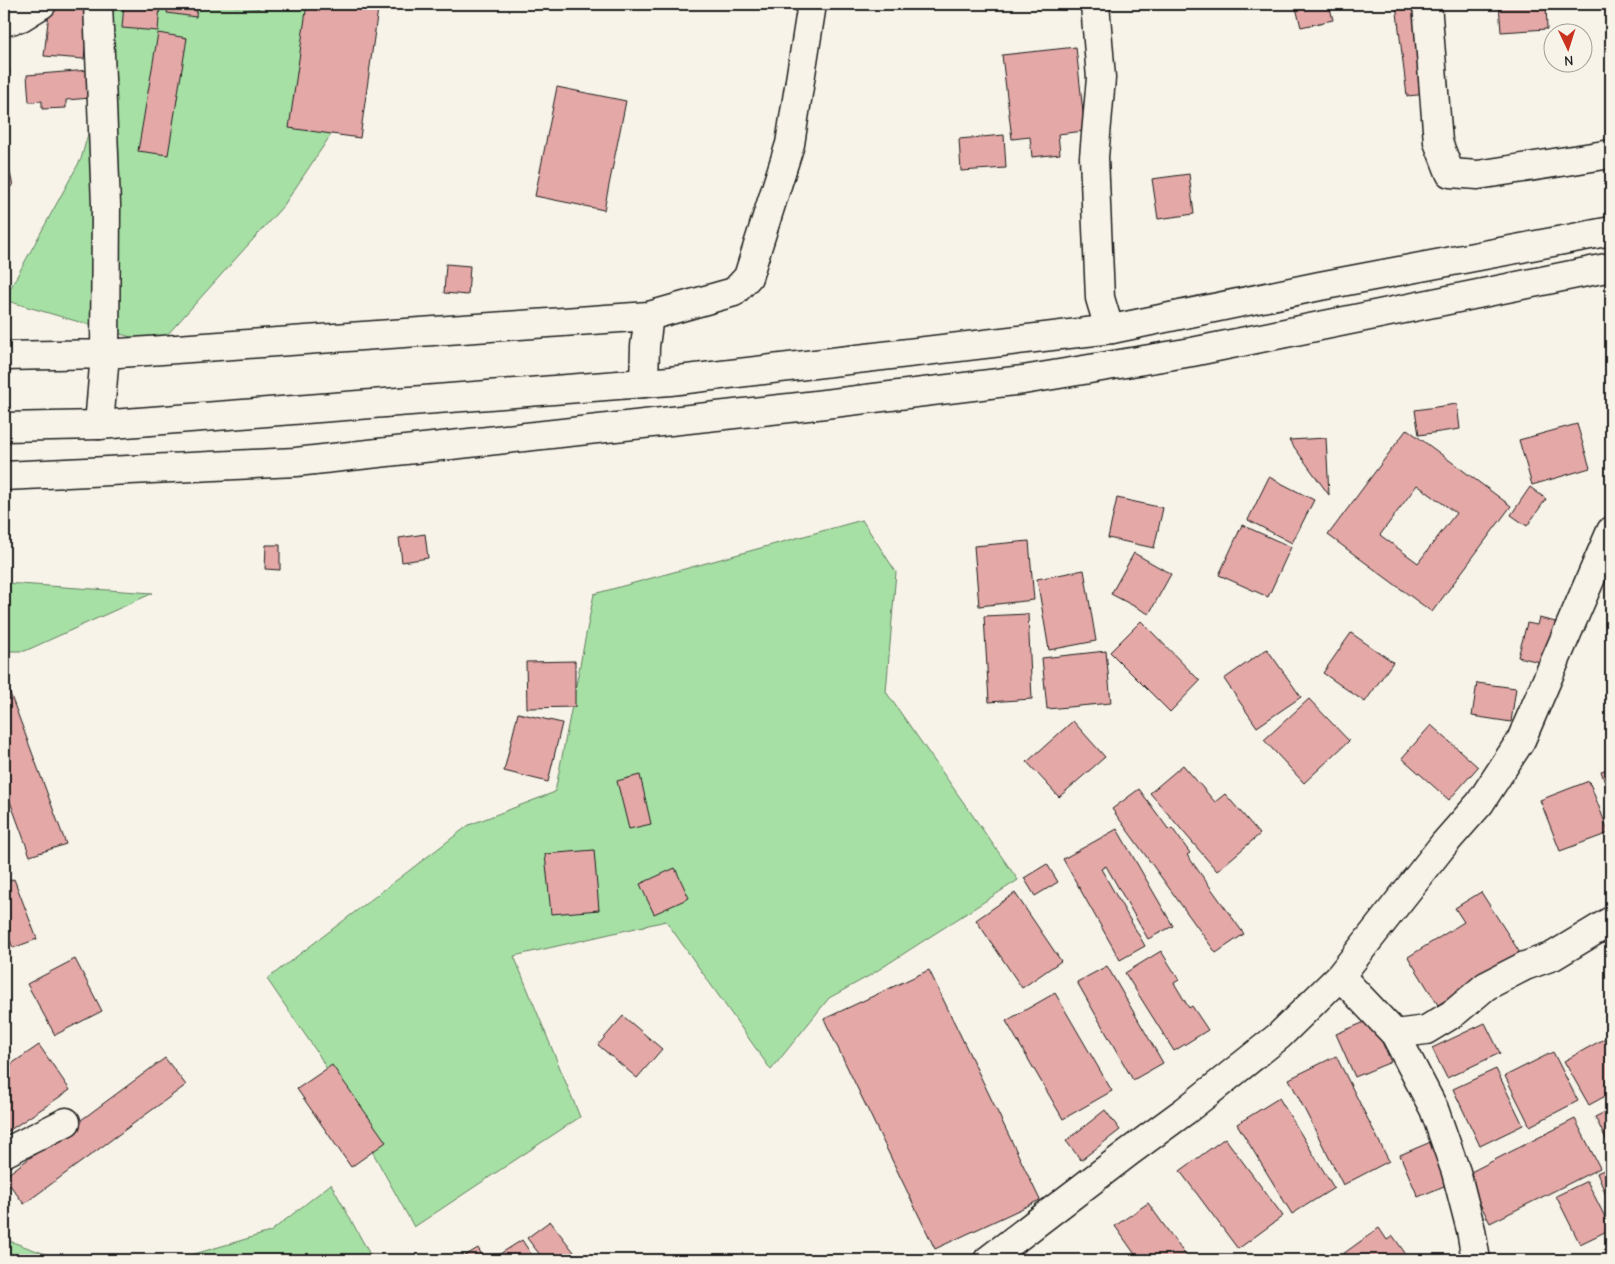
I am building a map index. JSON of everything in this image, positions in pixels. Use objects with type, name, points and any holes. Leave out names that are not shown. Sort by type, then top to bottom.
[{"type":"main road","points":[[4,22],[21,17],[42,4]]},
{"type":"main road","points":[[98,4],[106,205],[105,354],[100,425]]},
{"type":"main road","points":[[4,356],[105,354],[649,316],[734,292],[748,277],[790,144],[812,4]]},
{"type":"main road","points":[[1096,4],[1101,78],[1094,157],[1100,298],[1106,318],[1112,329]]},
{"type":"main road","points":[[1427,4],[1438,142],[1450,173],[1478,175],[1611,154]]},
{"type":"main road","points":[[4,427],[100,425],[644,383],[1112,329],[1310,288],[1611,231]]},
{"type":"main road","points":[[4,476],[296,462],[1023,380],[1192,352],[1611,267]]},
{"type":"main road","points":[[644,383],[645,346],[649,316]]},
{"type":"main road","points":[[988,1260],[1185,1111],[1279,1036],[1340,976],[1444,844],[1480,803],[1521,740],[1611,531]]},
{"type":"main road","points":[[1395,1034],[1426,1030],[1454,1013],[1486,986],[1525,966],[1553,956],[1611,921]]},
{"type":"main road","points":[[1340,976],[1395,1034],[1434,1109],[1456,1172],[1471,1230],[1476,1260]]},
{"type":"main road","points":[[4,1153],[66,1122]]},
{"type":"green space","points":[[114,4],[306,4],[352,103],[284,205],[158,345],[4,300],[81,159],[106,70]]},
{"type":"green space","points":[[862,520],[896,572],[886,692],[1018,880],[869,976],[829,998],[771,1070],[666,921],[514,956],[580,1117],[414,1227],[319,1055],[267,979],[469,825],[555,792],[594,594]]},
{"type":"green space","points":[[4,583],[153,593],[25,651],[4,651]]},
{"type":"green space","points":[[331,1184],[373,1260],[174,1260],[270,1232]]},
{"type":"green space","points":[[4,1239],[62,1260],[4,1260]]},
{"type":"building","points":[[50,4],[89,7],[84,59],[44,56]]},
{"type":"building","points":[[124,4],[160,4],[158,31],[122,28]]},
{"type":"building","points":[[169,4],[197,4],[196,17],[167,13]]},
{"type":"building","points":[[216,4],[260,4],[259,8]]},
{"type":"building","points":[[307,4],[341,4],[378,9],[360,138],[289,128]]},
{"type":"building","points":[[1295,4],[1329,4],[1333,20],[1301,27]]},
{"type":"building","points":[[1396,4],[1417,4],[1428,94],[1407,96]]},
{"type":"building","points":[[1499,4],[1546,4],[1547,22],[1542,22],[1542,29],[1501,32]]},
{"type":"building","points":[[158,33],[187,38],[168,155],[138,151]]},
{"type":"building","points":[[4,46],[10,73],[4,75]]},
{"type":"building","points":[[1076,47],[1085,131],[1058,134],[1060,154],[1032,157],[1030,137],[1012,139],[1002,55]]},
{"type":"building","points":[[89,70],[91,98],[66,100],[66,108],[42,109],[42,101],[29,102],[27,75]]},
{"type":"building","points":[[557,87],[626,101],[604,210],[535,196]]},
{"type":"building","points":[[1004,135],[1006,168],[961,171],[959,139]]},
{"type":"building","points":[[4,147],[13,186],[4,188]]},
{"type":"building","points":[[1189,174],[1194,214],[1158,219],[1152,179]]},
{"type":"building","points":[[446,264],[470,266],[468,295],[444,293]]},
{"type":"building","points":[[1457,404],[1460,429],[1419,435],[1415,410]]},
{"type":"building","points":[[1577,424],[1590,468],[1532,485],[1519,440]]},
{"type":"building","points":[[1407,429],[1511,506],[1432,612],[1328,535]],"holes":[[[1417,485],[1456,513],[1418,563],[1380,535]]]},
{"type":"building","points":[[1326,438],[1329,495],[1289,440]]},
{"type":"building","points":[[1269,477],[1314,500],[1292,543],[1248,520]]},
{"type":"building","points":[[1530,487],[1546,499],[1527,526],[1511,515]]},
{"type":"building","points":[[1117,498],[1163,508],[1154,548],[1108,538]]},
{"type":"building","points":[[1242,525],[1291,547],[1268,597],[1219,575]]},
{"type":"building","points":[[425,534],[428,558],[402,562],[399,538]]},
{"type":"building","points":[[1029,541],[1034,600],[979,606],[974,546]]},
{"type":"building","points":[[266,545],[280,545],[280,570],[265,569]]},
{"type":"building","points":[[1134,553],[1171,574],[1149,614],[1111,594]]},
{"type":"building","points":[[1084,570],[1096,641],[1049,650],[1037,579]]},
{"type":"building","points":[[1028,614],[1032,699],[989,702],[984,616]]},
{"type":"building","points":[[1539,618],[1560,623],[1549,664],[1518,657],[1527,623],[1537,625]]},
{"type":"building","points":[[1141,621],[1200,681],[1170,712],[1110,652]]},
{"type":"building","points":[[1351,633],[1393,662],[1365,702],[1323,673]]},
{"type":"building","points":[[1267,649],[1301,697],[1257,727],[1224,679]]},
{"type":"building","points":[[1106,651],[1111,703],[1047,709],[1042,658]]},
{"type":"building","points":[[575,661],[575,707],[527,708],[526,662]]},
{"type":"building","points":[[4,677],[66,844],[30,856],[4,785]]},
{"type":"building","points":[[1477,683],[1516,688],[1511,722],[1472,716]]},
{"type":"building","points":[[1309,699],[1349,741],[1304,783],[1264,740]]},
{"type":"building","points":[[518,713],[562,723],[548,782],[504,771]]},
{"type":"building","points":[[1073,721],[1105,757],[1059,797],[1027,762]]},
{"type":"building","points":[[1431,725],[1478,767],[1449,800],[1402,758]]},
{"type":"building","points":[[1183,765],[1215,802],[1225,794],[1260,834],[1217,871],[1150,793]]},
{"type":"building","points":[[1611,768],[1611,802],[1601,771]]},
{"type":"building","points":[[640,775],[651,824],[629,829],[617,781]]},
{"type":"building","points":[[1589,781],[1609,833],[1560,851],[1540,800]]},
{"type":"building","points":[[1139,789],[1169,830],[1172,828],[1190,853],[1187,855],[1244,934],[1216,953],[1112,809]]},
{"type":"building","points":[[1117,829],[1173,926],[1148,939],[1106,866],[1101,869],[1145,946],[1120,960],[1063,859]]},
{"type":"building","points":[[594,850],[599,910],[551,914],[545,854]]},
{"type":"building","points":[[1047,864],[1058,882],[1035,896],[1024,878]]},
{"type":"building","points":[[675,868],[689,898],[654,914],[640,884]]},
{"type":"building","points":[[14,879],[37,939],[13,948],[4,925],[4,883]]},
{"type":"building","points":[[1481,892],[1520,953],[1438,1005],[1408,957],[1464,922],[1455,908]]},
{"type":"building","points":[[1015,893],[1061,961],[1022,988],[976,920]]},
{"type":"building","points":[[1161,951],[1179,980],[1174,983],[1189,1008],[1192,1006],[1208,1030],[1174,1051],[1125,973]]},
{"type":"building","points":[[75,959],[102,1011],[55,1035],[27,984]]},
{"type":"building","points":[[1107,966],[1163,1063],[1133,1080],[1077,982]]},
{"type":"building","points":[[929,970],[1040,1200],[935,1249],[824,1019]]},
{"type":"building","points":[[1055,993],[1112,1091],[1063,1119],[1006,1021]]},
{"type":"building","points":[[623,1016],[662,1049],[637,1078],[598,1045]]},
{"type":"building","points":[[1372,1019],[1391,1062],[1355,1077],[1336,1034]]},
{"type":"building","points":[[1485,1023],[1500,1053],[1447,1078],[1432,1048]]},
{"type":"building","points":[[1611,1035],[1611,1093],[1589,1105],[1564,1061]]},
{"type":"building","points":[[39,1045],[70,1090],[4,1134],[4,1069]]},
{"type":"building","points":[[1553,1052],[1578,1101],[1530,1126],[1505,1076]]},
{"type":"building","points":[[1336,1056],[1389,1161],[1343,1185],[1289,1079]]},
{"type":"building","points":[[165,1058],[186,1085],[24,1204],[4,1177]]},
{"type":"building","points":[[332,1065],[386,1142],[351,1167],[297,1089]]},
{"type":"building","points":[[1496,1069],[1523,1125],[1480,1146],[1453,1089]]},
{"type":"building","points":[[1279,1098],[1334,1188],[1292,1214],[1237,1124]]},
{"type":"building","points":[[1611,1109],[1611,1149],[1595,1117]]},
{"type":"building","points":[[1105,1110],[1120,1130],[1081,1160],[1066,1141]]},
{"type":"building","points":[[1575,1119],[1600,1168],[1490,1223],[1465,1175]]},
{"type":"building","points":[[1225,1138],[1283,1216],[1238,1249],[1180,1171]]},
{"type":"building","points":[[1433,1141],[1451,1183],[1418,1197],[1400,1155]]},
{"type":"building","points":[[1611,1167],[1611,1208],[1597,1173]]},
{"type":"building","points":[[1587,1181],[1611,1229],[1580,1244],[1556,1196]]},
{"type":"building","points":[[1148,1203],[1189,1260],[1139,1260],[1115,1226]]},
{"type":"building","points":[[550,1221],[580,1260],[544,1260],[527,1238]]},
{"type":"building","points":[[1379,1228],[1387,1240],[1393,1236],[1410,1260],[1336,1259]]},
{"type":"building","points":[[522,1240],[535,1260],[492,1260],[492,1259]]},
{"type":"building","points":[[478,1248],[485,1260],[458,1260]]}]
